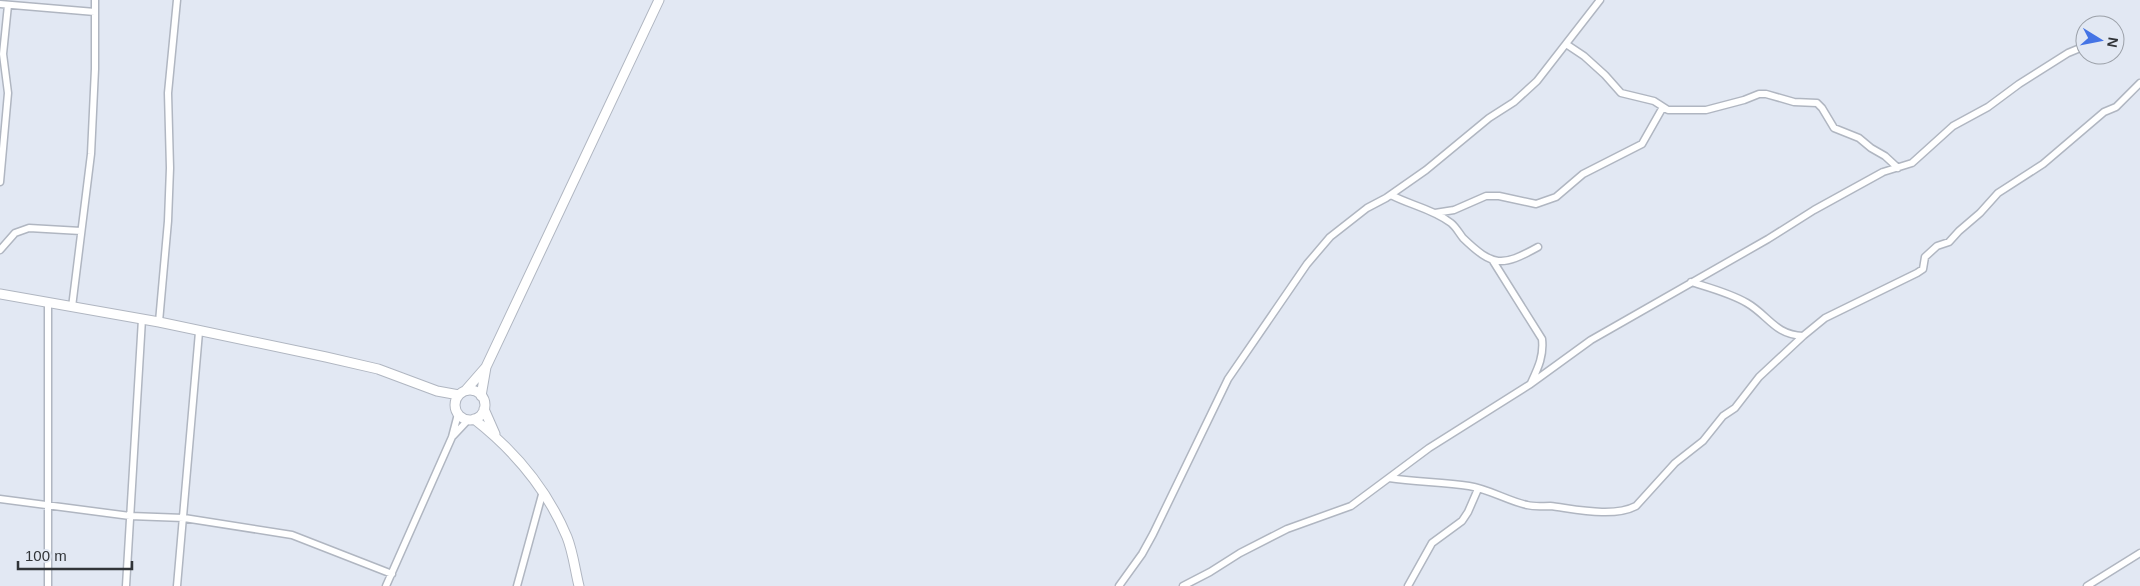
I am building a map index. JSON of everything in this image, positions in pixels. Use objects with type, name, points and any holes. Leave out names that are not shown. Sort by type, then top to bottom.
[{"type":"main road","points":[[496,436],[484,410],[481,396],[486,367],[659,0]]},
{"type":"main road","points":[[0,294],[159,322],[378,369],[437,392],[462,393],[474,391],[481,396]]},
{"type":"main road","points":[[457,411],[456,401],[486,367]]},
{"type":"main road","points":[[437,392],[457,411],[496,436],[523,464],[543,491],[568,538],[579,586]]},
{"type":"main road","points":[[471,420],[478,417],[484,410]]},
{"type":"street","points":[[72,308],[91,154],[95,69],[95,0]]},
{"type":"street","points":[[159,322],[170,168],[168,92],[177,0]]},
{"type":"street","points":[[1119,586],[1142,554],[1153,534],[1228,379],[1307,264],[1330,237],[1367,208],[1391,195],[1426,170],[1474,130],[1524,93],[1566,44],[1600,0]]},
{"type":"street","points":[[0,4],[94,12]]},
{"type":"street","points":[[0,182],[8,94],[3,54],[8,4]]},
{"type":"street","points":[[1566,44],[1584,56],[1621,92],[1654,102],[1668,110],[1706,110],[1759,94],[1766,94],[1794,102],[1816,103],[1822,108],[1834,128],[1859,138],[1885,156],[1898,168]]},
{"type":"street","points":[[1183,586],[1286,529],[1351,506],[1429,448],[1529,386],[1591,340],[1814,210],[1884,172],[1912,163],[1953,126],[1988,107],[2019,84],[2075,50]]},
{"type":"street","points":[[1389,478],[1478,489],[1529,506],[1605,512],[1631,509],[1643,499],[1675,463],[1702,441],[1723,416],[1735,408],[1759,377],[1803,336],[1825,318],[1917,273],[1923,268],[1926,257],[1937,246],[1949,242],[1998,193],[2043,164],[2104,112],[2116,108],[2140,83]]},
{"type":"street","points":[[1435,214],[1454,210],[1486,196],[1499,196],[1536,204],[1556,197],[1584,174],[1642,144],[1663,107]]},
{"type":"street","points":[[1391,195],[1435,214],[1452,224],[1470,244],[1492,261],[1542,339],[1543,350],[1541,360],[1529,386]]},
{"type":"street","points":[[0,250],[14,233],[29,228],[82,232]]},
{"type":"street","points":[[1492,261],[1501,262],[1538,247]]},
{"type":"street","points":[[1691,282],[1748,304],[1763,318],[1785,333],[1803,336]]},
{"type":"street","points":[[48,302],[48,586]]},
{"type":"street","points":[[126,586],[142,319]]},
{"type":"street","points":[[178,586],[199,332]]},
{"type":"street","points":[[386,586],[452,437],[457,411]]},
{"type":"street","points":[[452,437],[471,420]]},
{"type":"street","points":[[1408,586],[1432,543],[1462,521],[1478,489]]},
{"type":"street","points":[[517,586],[543,491]]},
{"type":"street","points":[[0,499],[130,516],[184,518],[292,535],[392,574]]},
{"type":"street","points":[[2088,586],[2140,553]]},
{"type":"street","points":[[2098,586],[2100,578]]}]
